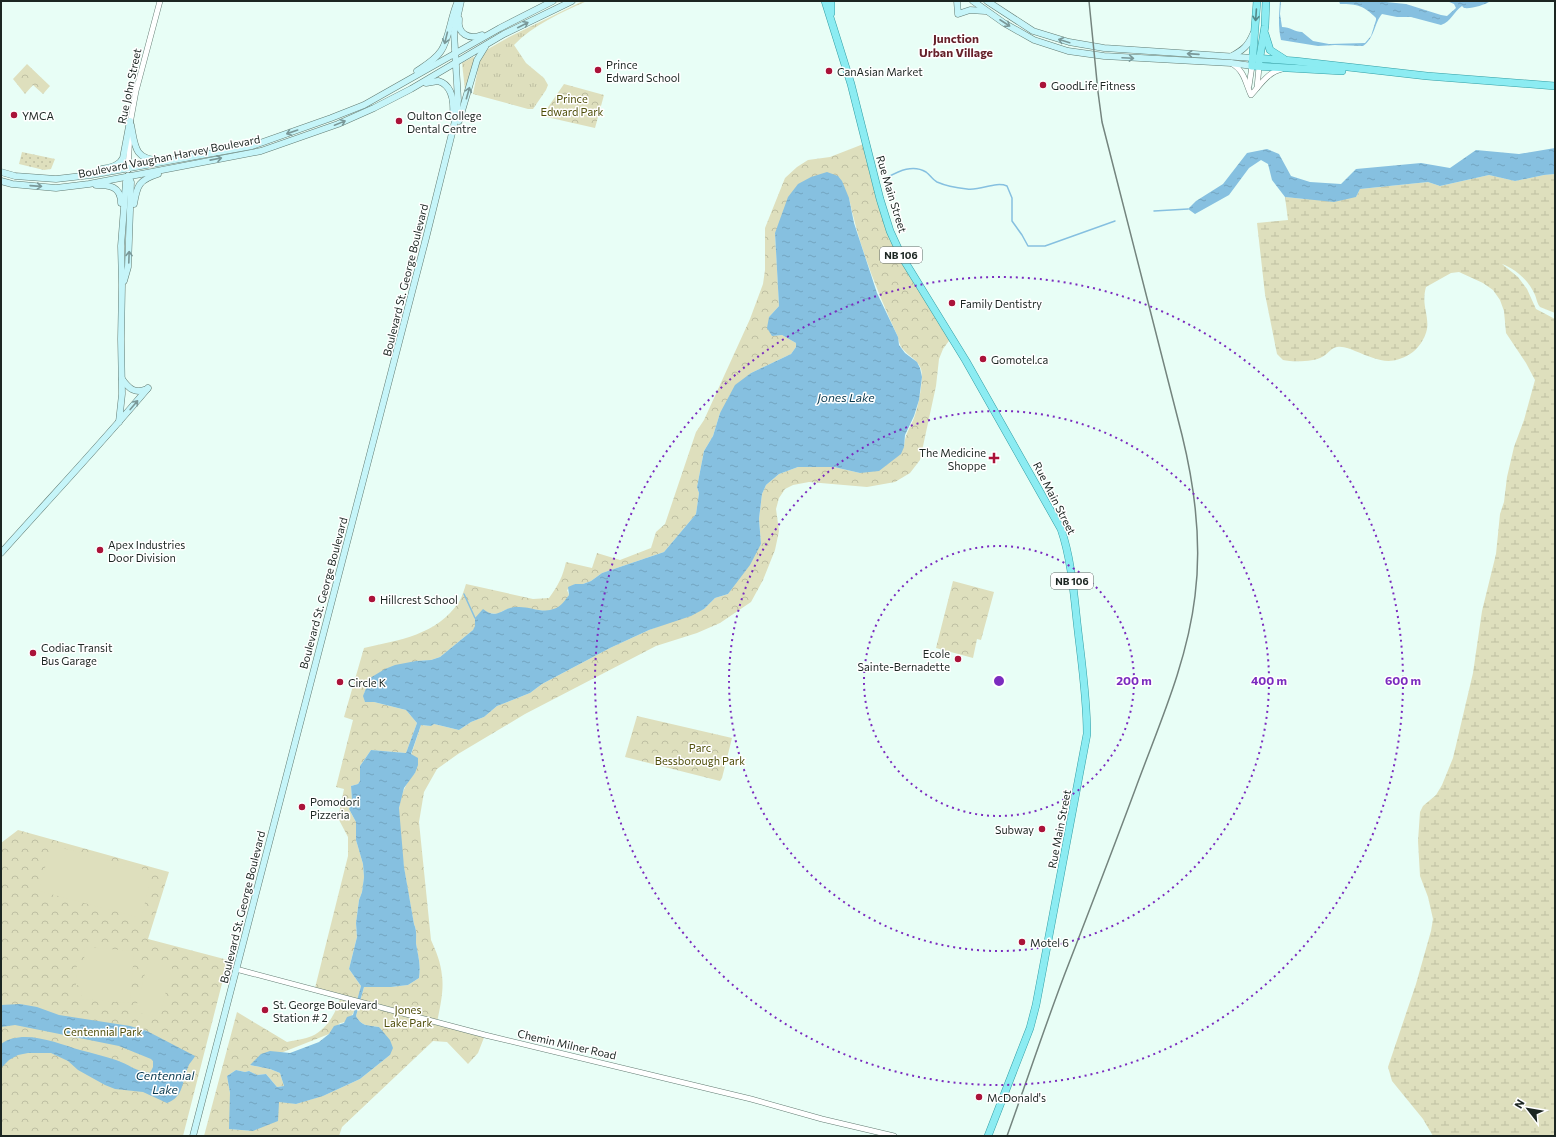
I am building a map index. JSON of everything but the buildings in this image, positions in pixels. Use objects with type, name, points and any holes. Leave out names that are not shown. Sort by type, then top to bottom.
[{"type":"main road","points":[[460,1],[458,23],[460,30],[464,35],[475,38],[500,28]]},
{"type":"main road","points":[[380,97],[431,62],[441,52],[453,13],[460,1]]},
{"type":"main road","name":"Boulevard St. George Boulevard","points":[[193,1136],[458,106],[454,29],[460,1]]},
{"type":"main road","name":"Boulevard Vaughan Harvey Boulevard","points":[[1,172],[15,176],[56,179],[177,160],[252,146],[345,113],[380,97],[500,28],[553,1]]},
{"type":"main road","name":"Boulevard Vaughan Harvey Boulevard","points":[[1,181],[12,184],[56,188],[261,151],[338,124],[374,108],[411,89],[488,44],[572,1]]},
{"type":"main road","name":"Rue Main Street","points":[[825,1],[851,84],[880,199],[890,231],[902,258],[989,400],[1061,529],[1067,547],[1082,662],[1087,734],[1036,1005],[1030,1028],[988,1136]]},
{"type":"main road","name":"Rue Main Street","points":[[831,1],[831,20]]},
{"type":"main road","points":[[957,1],[958,14],[974,9],[989,12]]},
{"type":"main road","points":[[973,1],[1034,40],[1068,51],[1104,56],[1231,63],[1286,61],[1393,73],[1555,86]]},
{"type":"main road","points":[[987,1],[1033,31],[1069,42],[1104,48],[1232,56],[1285,69],[1393,73]]},
{"type":"main road","points":[[992,1],[996,7]]},
{"type":"main road","points":[[1253,62],[1257,1]]},
{"type":"main road","points":[[1266,1],[1266,40],[1270,50],[1286,61]]},
{"type":"main road","points":[[1253,62],[1265,26]]},
{"type":"main road","points":[[1232,56],[1250,43],[1255,29]]},
{"type":"main road","points":[[446,157],[466,100],[478,58],[488,44]]},
{"type":"main road","points":[[411,89],[435,80],[444,83],[450,90],[453,113],[446,157]]},
{"type":"main road","points":[[130,121],[135,148],[141,156],[151,160],[177,160]]},
{"type":"main road","points":[[71,177],[114,166],[121,162],[130,121]]},
{"type":"main road","points":[[130,227],[136,188],[141,181],[147,177],[178,167]]},
{"type":"main road","points":[[119,422],[122,406],[121,246],[126,182],[128,176]]},
{"type":"main road","points":[[122,285],[128,267],[131,182],[128,176]]},
{"type":"main road","points":[[72,186],[108,185],[115,189],[121,196],[122,226]]},
{"type":"main road","points":[[1,553],[148,388],[139,391],[133,390],[127,387],[122,379]]},
{"type":"street","name":"Rue John Street","points":[[128,176],[130,121],[160,1]]},
{"type":"street","points":[[1249,89],[1253,62]]},
{"type":"street","points":[[1253,62],[1256,89]]},
{"type":"street","points":[[1231,63],[1241,70],[1245,76],[1252,95],[1262,81],[1276,70],[1285,69]]},
{"type":"street","name":"Chemin Milner Road","points":[[236,969],[485,1035],[720,1091],[894,1136]]},
{"type":"green space","points":[[583,1],[587,1],[558,14],[539,25],[514,45],[526,63],[544,78],[548,85],[533,109],[528,109],[473,94],[480,59],[488,49],[511,36]]},
{"type":"green space","points":[[473,57],[475,58],[466,91],[462,63]]},
{"type":"green space","points":[[27,64],[50,86],[43,94],[33,85],[25,94],[13,79]]},
{"type":"green space","name":"Prince Edward Park","points":[[564,84],[604,95],[595,128],[542,116]]},
{"type":"green space","points":[[571,106],[589,111],[586,121],[568,117]]},
{"type":"green space","name":"Jones Lake Park","points":[[866,143],[890,231],[951,338],[943,349],[939,359],[936,386],[920,460],[910,473],[895,482],[867,487],[809,482],[793,485],[785,489],[779,498],[776,509],[779,531],[775,550],[763,580],[751,602],[720,623],[697,633],[656,646],[525,714],[458,754],[437,769],[424,792],[419,822],[431,940],[439,962],[442,976],[442,993],[437,1022],[485,1035],[478,1053],[468,1064],[447,1042],[433,1041],[342,1127],[339,1136],[204,1136],[237,1012],[287,1042],[309,1037],[322,1030],[336,1010],[340,999],[314,992],[348,856],[348,837],[338,818],[344,789],[336,787],[353,720],[344,717],[364,648],[404,639],[429,629],[450,613],[459,602],[466,584],[533,599],[549,598],[560,581],[566,562],[592,568],[597,553],[620,560],[651,548],[656,532],[665,524],[696,432],[704,420],[750,319],[763,284],[765,270],[765,228],[785,178],[797,167],[808,160],[830,157]],"holes":[[[849,198],[869,269],[898,337],[899,343],[902,348],[919,364],[921,369],[922,379],[919,401],[914,418],[906,435],[904,447],[860,473],[834,467],[798,467],[779,474],[766,485],[762,494],[759,519],[761,544],[728,594],[715,598],[704,609],[649,630],[610,648],[542,684],[530,693],[497,706],[484,717],[471,722],[459,730],[434,724],[430,726],[421,725],[411,755],[415,773],[404,790],[399,809],[400,838],[406,882],[416,931],[420,973],[419,978],[408,985],[391,987],[364,987],[356,1016],[363,1024],[379,1027],[390,1055],[360,1079],[325,1095],[296,1104],[279,1101],[253,1131],[230,1129],[230,1093],[227,1076],[236,1070],[245,1072],[249,1071],[257,1075],[266,1074],[277,1087],[284,1086],[280,1073],[270,1069],[250,1065],[329,1034],[340,1023],[349,1019],[353,1014],[357,1003],[361,986],[349,969],[357,937],[356,923],[364,877],[363,864],[356,840],[356,822],[349,809],[352,800],[351,786],[358,784],[360,781],[360,766],[371,750],[406,753],[417,723],[406,710],[374,702],[365,702],[364,693],[366,690],[416,661],[431,660],[440,657],[473,630],[488,613],[498,614],[514,608],[548,611],[555,610],[563,605],[569,595],[567,590],[575,584],[583,584],[591,581],[602,573],[664,552],[696,514],[699,493],[697,487],[704,451],[713,436],[720,413],[751,373],[791,354],[796,347],[796,343],[782,335],[772,336],[769,317],[779,306],[775,233]]]},
{"type":"green space","points":[[22,152],[55,159],[51,169],[44,170],[19,164]]},
{"type":"green space","points":[[1555,174],[1555,313],[1540,307],[1526,280],[1512,269],[1502,264],[1518,277],[1527,289],[1536,309],[1555,319],[1555,1136],[1433,1136],[1423,1119],[1392,1081],[1388,1067],[1416,984],[1433,919],[1428,897],[1420,876],[1418,841],[1420,812],[1423,806],[1436,795],[1442,785],[1453,758],[1473,673],[1482,611],[1496,554],[1500,514],[1504,502],[1507,477],[1514,447],[1524,420],[1535,380],[1526,363],[1506,333],[1504,311],[1500,300],[1493,290],[1483,283],[1459,272],[1451,273],[1426,287],[1424,299],[1427,319],[1426,333],[1416,349],[1402,358],[1389,361],[1376,359],[1347,348],[1340,347],[1331,350],[1322,357],[1314,360],[1283,360],[1277,354],[1265,294],[1257,223],[1288,220],[1285,197],[1305,199],[1356,197],[1360,189],[1428,182],[1440,186],[1489,175],[1515,181]]},
{"type":"green space","points":[[953,581],[994,592],[981,640],[977,639],[973,658],[936,648]]},
{"type":"green space","name":"Parc Bessborough Park","points":[[637,716],[732,738],[720,781],[625,757]]},
{"type":"green space","name":"Centennial Park","points":[[18,830],[169,872],[148,939],[228,960],[183,1136],[1,1136],[1,843]]},
{"type":"green space","points":[[51,845],[153,872],[141,918],[39,891]]},
{"type":"green space","points":[[85,947],[134,951],[130,1003],[81,999],[82,986],[76,985],[77,960],[84,961]]},
{"type":"green space","points":[[148,962],[172,968],[159,1018],[135,1012]]},
{"type":"water","points":[[1280,1],[1282,27],[1302,32],[1313,41],[1329,44],[1365,43],[1371,36],[1376,20],[1376,18],[1364,8],[1352,4],[1340,4],[1339,1],[1376,1],[1406,4],[1447,16],[1456,8],[1454,4],[1447,1],[1491,1],[1474,7],[1464,8],[1462,6],[1450,19],[1441,25],[1411,17],[1397,17],[1382,14],[1370,39],[1363,46],[1318,46],[1281,40],[1279,25]]},
{"type":"water","points":[[1555,148],[1555,174],[1515,181],[1489,175],[1440,186],[1428,182],[1360,189],[1356,197],[1334,202],[1285,197],[1272,180],[1268,164],[1261,160],[1249,168],[1229,195],[1195,214],[1188,209],[1196,201],[1223,184],[1247,153],[1267,149],[1279,154],[1291,176],[1310,182],[1341,184],[1356,169],[1421,163],[1450,168],[1476,150],[1519,154]]},
{"type":"water","name":"Jones Lake","points":[[827,172],[838,176],[842,181],[849,198],[854,223],[877,293],[898,337],[899,345],[905,353],[917,362],[920,368],[922,377],[919,400],[914,416],[905,435],[904,447],[901,454],[879,471],[860,473],[834,467],[798,467],[779,474],[766,485],[762,494],[759,519],[761,544],[750,565],[728,594],[715,598],[704,609],[691,616],[649,630],[610,648],[542,684],[530,693],[497,706],[484,717],[471,722],[459,730],[434,724],[431,726],[421,725],[411,754],[418,758],[418,765],[415,773],[404,788],[399,808],[404,867],[416,931],[420,973],[419,978],[408,985],[391,987],[364,987],[356,1016],[363,1024],[379,1027],[390,1040],[393,1048],[390,1055],[360,1079],[323,1096],[296,1104],[279,1102],[278,1121],[253,1131],[229,1129],[230,1093],[227,1076],[236,1070],[245,1072],[249,1071],[257,1075],[266,1074],[277,1087],[284,1086],[280,1073],[270,1069],[250,1065],[261,1054],[270,1051],[290,1053],[319,1042],[329,1034],[334,1026],[344,1023],[347,1017],[353,1015],[361,986],[349,969],[357,937],[356,923],[364,877],[363,864],[356,840],[356,822],[349,809],[352,800],[351,786],[358,784],[360,781],[360,766],[371,750],[406,753],[417,723],[406,710],[374,702],[365,702],[363,696],[370,678],[395,665],[431,660],[440,657],[473,630],[475,626],[475,618],[483,609],[492,614],[496,614],[507,609],[517,607],[542,610],[553,609],[561,605],[569,595],[568,587],[575,584],[583,584],[591,581],[602,573],[664,552],[696,514],[699,493],[697,487],[704,451],[713,436],[720,413],[735,385],[751,373],[791,354],[796,347],[796,343],[782,335],[772,336],[767,328],[769,317],[779,306],[775,233],[788,197],[798,184],[811,177]]},
{"type":"water","name":"Centennial Lake","points":[[20,1004],[37,1007],[59,1015],[130,1026],[147,1031],[195,1056],[188,1067],[180,1093],[177,1097],[167,1103],[143,1092],[115,1089],[78,1070],[68,1061],[51,1053],[28,1053],[18,1055],[9,1060],[1,1068],[1,1044],[10,1039],[19,1037],[40,1038],[51,1041],[107,1057],[145,1072],[150,1073],[153,1067],[153,1061],[151,1059],[119,1046],[15,1025],[1,1027],[1,1005]]},
{"type":"waterway","points":[[888,177],[911,168],[926,172],[934,180],[944,185],[967,189],[977,189],[993,185],[1007,186],[1012,198],[1012,221],[1028,246],[1045,246],[1115,221]]},
{"type":"waterway","points":[[1154,211],[1188,209]]},
{"type":"waterway","points":[[464,594],[475,618]]},
{"type":"railway","points":[[1007,1136],[1057,996],[1171,695],[1179,671],[1191,621],[1197,576],[1198,556],[1196,515],[1187,455],[1102,122],[1089,1]]},
{"type":"place","name":"Prince Edward School","points":[[598,70]]},
{"type":"place","name":"CanAsian Market","points":[[829,71]]},
{"type":"place","name":"GoodLife Fitness","points":[[1043,85]]},
{"type":"place","name":"YMCA","points":[[14,115]]},
{"type":"place","name":"Oulton College Dental Centre","points":[[399,121]]},
{"type":"place","name":"Family Dentistry","points":[[952,303]]},
{"type":"place","name":"Gomotel.ca","points":[[983,359]]},
{"type":"place","name":"The Medicine Shoppe","points":[[994,458]]},
{"type":"place","name":"Apex Industries Door Division","points":[[100,550]]},
{"type":"place","name":"Hillcrest School","points":[[372,599]]},
{"type":"place","name":"Codiac Transit Bus Garage","points":[[33,653]]},
{"type":"place","name":"Ecole Sainte-Bernadette","points":[[958,659]]},
{"type":"place","name":"Circle K","points":[[340,682]]},
{"type":"place","name":"Pomodori Pizzeria","points":[[302,807]]},
{"type":"place","name":"Subway","points":[[1042,829]]},
{"type":"place","name":"Motel 6","points":[[1022,942]]},
{"type":"place","name":"St. George Boulevard Station # 2","points":[[265,1010]]},
{"type":"place","name":"McDonald's","points":[[979,1097]]},
{"type":"district","name":"Junction Urban Village","points":[[956,45]]}]
